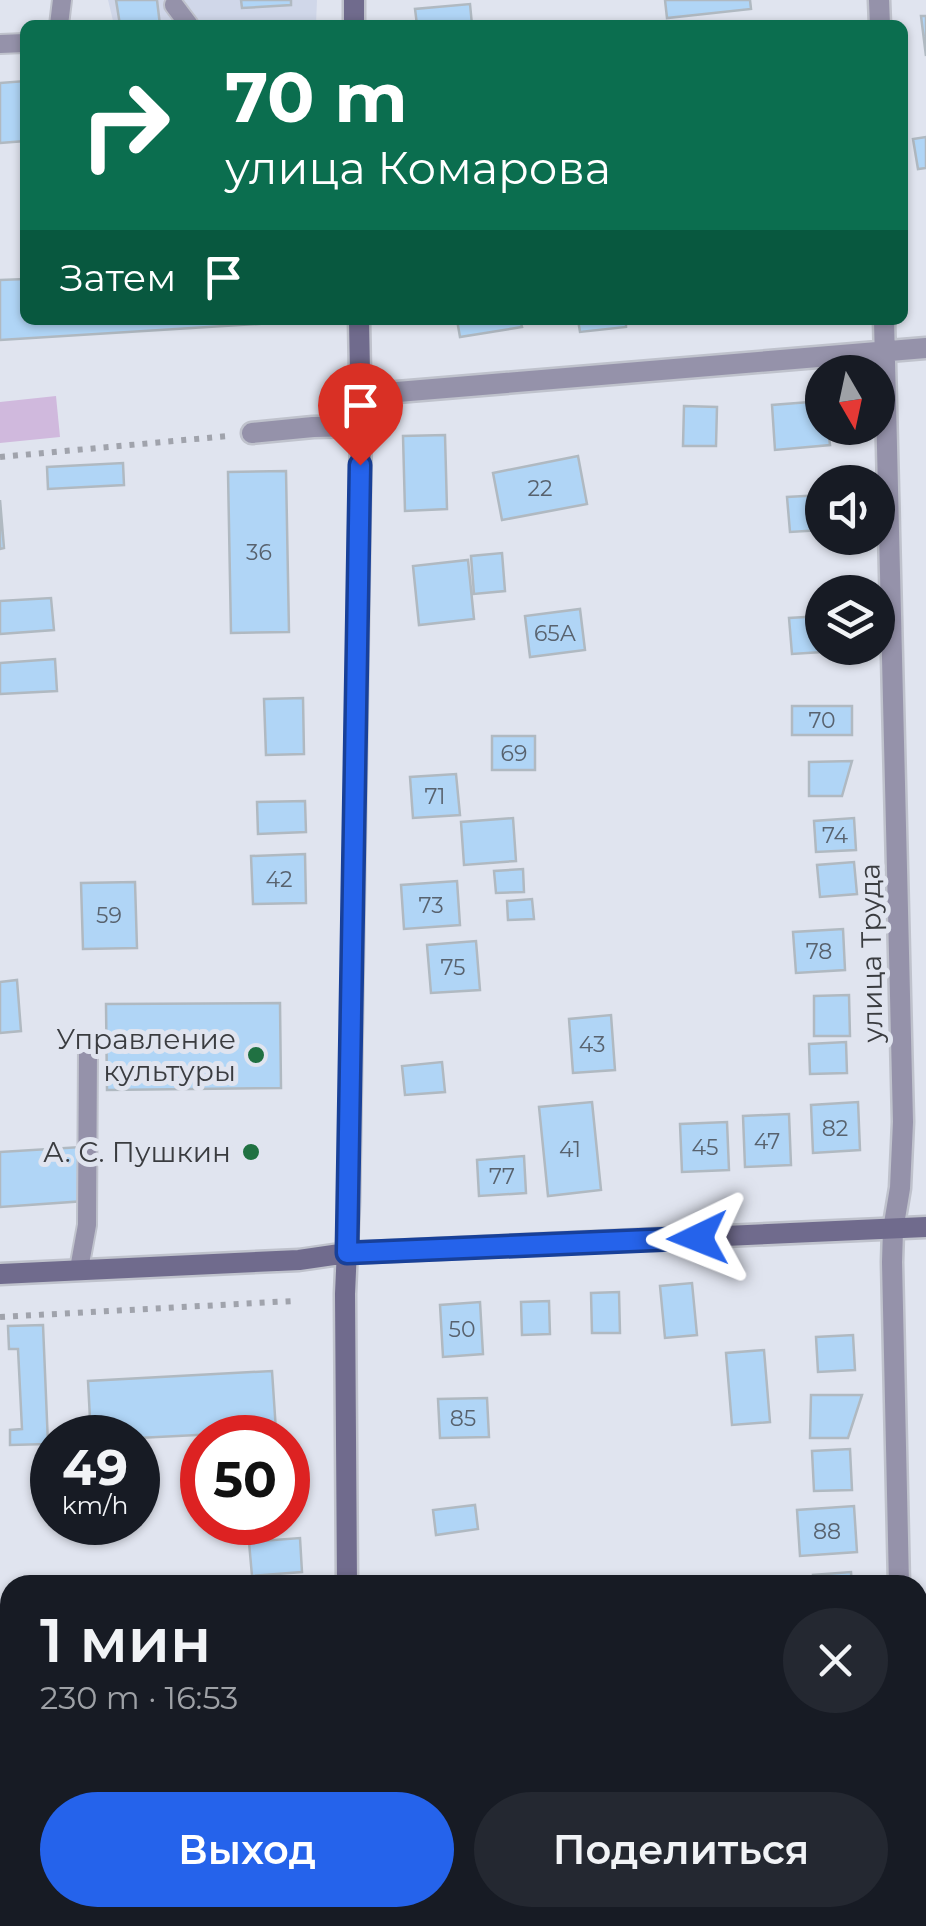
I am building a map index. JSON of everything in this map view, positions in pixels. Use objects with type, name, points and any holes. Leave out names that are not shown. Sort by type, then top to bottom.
[{"type":"main road","points":[[348,1575],[347,1253],[359,325]]},
{"type":"main road","points":[[0,1274],[299,1260],[347,1253],[926,1227]]},
{"type":"street","name":"улица Труда","points":[[884,325],[903,1122],[892,1262],[899,1575]]},
{"type":"street","points":[[360,395],[926,348]]},
{"type":"street","points":[[252,433],[360,426]]},
{"type":"lane","points":[[174,5],[184,20]]},
{"type":"lane","points":[[79,1270],[88,1225],[88,1046]]},
{"type":"path","points":[[0,457],[252,433]]},
{"type":"path","points":[[0,1318],[293,1301]]},
{"type":"shaded area","points":[[108,0],[317,0],[316,20],[113,20]]},
{"type":"shaded area","points":[[56,396],[60,437],[0,443],[0,402]]},
{"type":"building","points":[[116,0],[157,0],[159,20],[119,20]]},
{"type":"building","points":[[241,0],[291,0],[291,5],[242,8]]},
{"type":"building","points":[[665,0],[750,0],[751,9],[667,18]]},
{"type":"building","points":[[470,4],[472,20],[416,20],[415,9]]},
{"type":"building","points":[[921,16],[926,16],[926,56]]},
{"type":"building","points":[[20,81],[20,141],[0,143],[0,83]]},
{"type":"building","points":[[926,137],[926,168],[918,169],[913,139]]},
{"type":"building","points":[[20,279],[20,325],[240,325],[0,340],[0,280]]},
{"type":"building","points":[[458,325],[522,327],[460,337]]},
{"type":"building","points":[[579,325],[626,325],[626,327],[580,332]]},
{"type":"building","points":[[805,402],[805,445],[830,445],[775,450],[772,405]]},
{"type":"building","points":[[684,406],[717,407],[716,446],[683,446]]},
{"type":"building","points":[[445,435],[447,509],[405,511],[403,436]]},
{"type":"building","points":[[578,456],[587,504],[502,520],[493,473]]},
{"type":"building","points":[[123,463],[124,485],[48,489],[47,467]]},
{"type":"building","points":[[286,471],[289,632],[231,633],[228,472]]},
{"type":"building","points":[[805,496],[805,531],[790,532],[787,497]]},
{"type":"building","points":[[0,500],[4,548],[0,549]]},
{"type":"building","points":[[502,553],[505,591],[474,594],[471,556]]},
{"type":"building","points":[[468,560],[474,619],[419,625],[413,566]]},
{"type":"building","points":[[51,598],[54,630],[0,634],[0,601]]},
{"type":"building","points":[[580,609],[585,650],[530,657],[525,616]]},
{"type":"building","points":[[805,617],[805,653],[792,654],[789,618]]},
{"type":"building","points":[[55,659],[57,691],[0,694],[0,663]]},
{"type":"building","points":[[303,698],[304,754],[266,755],[264,699]]},
{"type":"building","points":[[792,706],[852,706],[852,735],[792,735]]},
{"type":"building","points":[[492,736],[535,736],[535,770],[492,770]]},
{"type":"building","points":[[852,761],[842,796],[809,796],[809,762]]},
{"type":"building","points":[[456,774],[460,815],[413,818],[410,777]]},
{"type":"building","points":[[305,801],[306,832],[258,834],[257,802]]},
{"type":"building","points":[[513,818],[516,861],[464,865],[461,822]]},
{"type":"building","points":[[854,818],[856,850],[816,852],[814,821]]},
{"type":"building","points":[[305,854],[306,903],[253,904],[251,856]]},
{"type":"building","points":[[854,862],[857,894],[820,897],[817,865]]},
{"type":"building","points":[[523,869],[524,892],[496,893],[494,871]]},
{"type":"building","points":[[457,881],[460,925],[404,929],[401,885]]},
{"type":"building","points":[[135,882],[137,948],[83,949],[81,883]]},
{"type":"building","points":[[532,899],[534,919],[508,920],[507,901]]},
{"type":"building","points":[[843,929],[845,970],[796,973],[793,932]]},
{"type":"building","points":[[476,941],[480,990],[431,993],[427,945]]},
{"type":"building","points":[[17,980],[21,1031],[0,1033],[0,982]]},
{"type":"building","points":[[849,995],[850,1036],[814,1036],[814,996]]},
{"type":"building","points":[[280,1003],[281,1088],[107,1090],[106,1004]]},
{"type":"building","points":[[611,1015],[615,1070],[573,1073],[569,1019]]},
{"type":"building","points":[[846,1042],[847,1073],[810,1074],[809,1044]]},
{"type":"building","points":[[442,1062],[445,1092],[405,1095],[402,1066]]},
{"type":"building","points":[[592,1102],[601,1190],[548,1196],[539,1107]]},
{"type":"building","points":[[858,1102],[860,1150],[813,1153],[811,1105]]},
{"type":"building","points":[[789,1114],[791,1165],[745,1167],[743,1116]]},
{"type":"building","points":[[727,1122],[729,1170],[682,1172],[680,1124]]},
{"type":"building","points":[[81,1147],[85,1201],[0,1207],[0,1152]]},
{"type":"building","points":[[524,1156],[526,1193],[479,1196],[477,1160]]},
{"type":"building","points":[[692,1283],[697,1335],[665,1338],[660,1286]]},
{"type":"building","points":[[619,1292],[620,1333],[592,1333],[591,1293]]},
{"type":"building","points":[[549,1301],[550,1334],[522,1335],[521,1302]]},
{"type":"building","points":[[480,1302],[483,1354],[443,1357],[440,1305]]},
{"type":"building","points":[[43,1325],[47,1415],[30,1415],[30,1444],[10,1445],[10,1430],[22,1429],[18,1349],[9,1349],[8,1326]]},
{"type":"building","points":[[853,1335],[855,1370],[818,1372],[816,1337]]},
{"type":"building","points":[[764,1350],[770,1422],[732,1425],[726,1353]]},
{"type":"building","points":[[272,1371],[275,1415],[180,1415],[180,1436],[160,1437],[160,1415],[90,1415],[88,1381]]},
{"type":"building","points":[[811,1395],[862,1395],[848,1438],[810,1438]]},
{"type":"building","points":[[487,1398],[489,1437],[440,1438],[438,1399]]},
{"type":"building","points":[[850,1449],[852,1490],[814,1491],[812,1451]]},
{"type":"building","points":[[475,1505],[478,1529],[436,1535],[433,1510]]},
{"type":"building","points":[[854,1506],[857,1552],[800,1556],[797,1510]]},
{"type":"building","points":[[249,1545],[300,1545],[302,1572],[252,1575]]},
{"type":"place","name":"Управление культуры","points":[[256,1055]]},
{"type":"place","name":"А. С. Пушкин","points":[[251,1152]]},
{"type":"route","points":[[360,465],[347,1253],[698,1238]]}]
